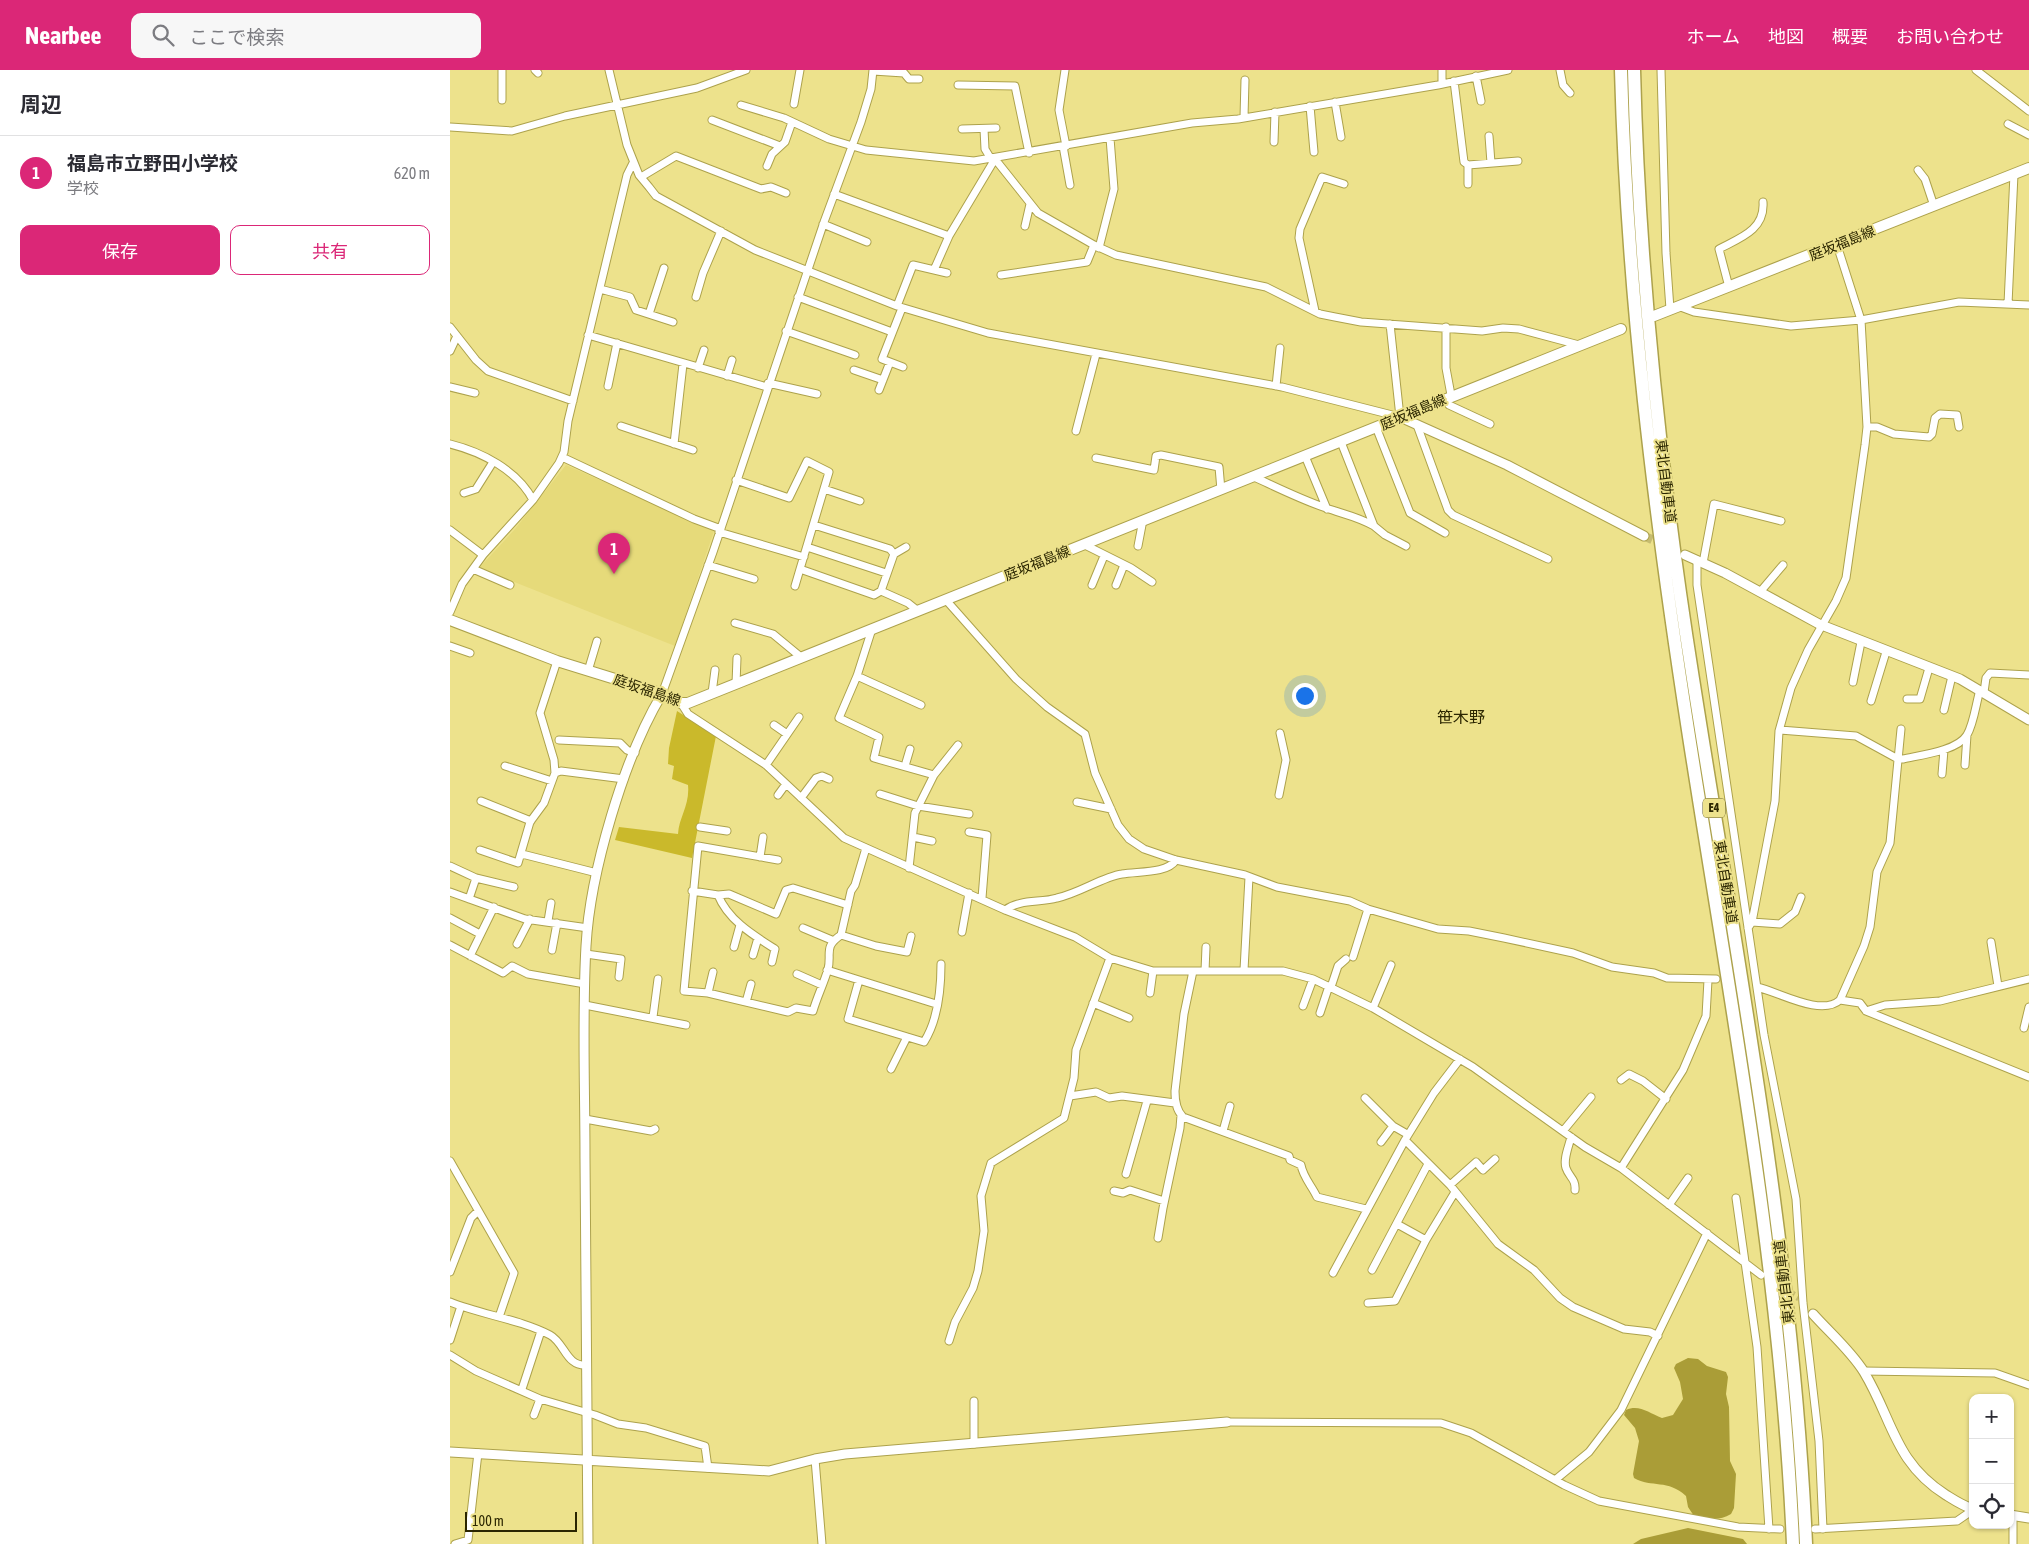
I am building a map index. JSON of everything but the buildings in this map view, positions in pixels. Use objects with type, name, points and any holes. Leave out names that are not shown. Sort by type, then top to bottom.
[{"type":"highway","name":"東北自動車道","points":[[1622,70],[1628,235],[1645,423],[1674,635],[1745,1088],[1764,1222],[1780,1361],[1793,1544]]},
{"type":"highway","name":"東北自動車道","points":[[1634,70],[1641,236],[1656,400],[1691,669],[1770,1168],[1792,1361],[1806,1544]]},
{"type":"main road","name":"庭坂福島線","points":[[1654,316],[2029,168]]},
{"type":"main road","name":"庭坂福島線","points":[[450,620],[557,661],[662,694],[681,703],[736,684],[802,654],[946,600],[1341,442],[1447,397],[1621,329]]},
{"type":"street","points":[[502,70],[502,100]]},
{"type":"street","points":[[609,70],[633,163],[656,196],[755,250],[899,307],[988,333],[1276,386],[1400,416],[1507,465],[1644,536]]},
{"type":"street","points":[[450,127],[512,131],[566,116],[697,88],[746,70]]},
{"type":"street","points":[[794,104],[800,70]]},
{"type":"street","points":[[588,1544],[585,984],[588,928],[598,872],[624,778],[662,694],[708,565],[786,331],[868,100],[873,70],[904,73],[909,79],[919,79]]},
{"type":"street","points":[[1065,70],[1059,110],[1070,185]]},
{"type":"street","points":[[1442,70],[1442,84]]},
{"type":"street","points":[[742,105],[792,122],[852,147],[946,160],[993,159],[1192,123],[1244,117],[1442,84],[1508,70]]},
{"type":"street","points":[[1560,70],[1563,85],[1570,93]]},
{"type":"street","points":[[1661,70],[1666,253],[1674,307],[1694,312],[1791,326],[1861,320],[1960,302],[2029,305]]},
{"type":"street","points":[[1976,70],[2029,111]]},
{"type":"street","points":[[1476,76],[1481,101]]},
{"type":"street","points":[[1244,117],[1245,80]]},
{"type":"street","points":[[1454,81],[1464,162],[1468,165],[1468,184]]},
{"type":"street","points":[[958,85],[1015,86],[1029,153]]},
{"type":"street","points":[[1335,102],[1341,137]]},
{"type":"street","points":[[1310,106],[1314,152]]},
{"type":"street","points":[[1274,142],[1275,112]]},
{"type":"street","points":[[712,120],[780,146]]},
{"type":"street","points":[[768,166],[772,154],[785,142],[792,122]]},
{"type":"street","points":[[2008,124],[2029,135]]},
{"type":"street","points":[[962,129],[996,128]]},
{"type":"street","points":[[984,129],[984,150],[1018,185],[1030,204],[1046,218],[1116,255],[1266,287],[1315,311],[1361,322],[1482,331],[1503,328],[1519,329],[1580,345]]},
{"type":"street","points":[[1489,136],[1491,163]]},
{"type":"street","points":[[1001,275],[1087,262],[1096,246],[1114,189],[1110,138]]},
{"type":"street","points":[[641,177],[676,156],[761,189],[771,187],[786,194]]},
{"type":"street","points":[[934,270],[949,236],[993,159]]},
{"type":"street","points":[[1468,165],[1518,161]]},
{"type":"street","points":[[450,612],[462,584],[483,555],[533,500],[562,457],[566,442],[568,420],[588,335],[627,175],[633,163]]},
{"type":"street","points":[[1918,170],[1925,179],[1934,206]]},
{"type":"street","points":[[2008,304],[2014,174]]},
{"type":"street","points":[[1315,311],[1299,238],[1300,229],[1322,177],[1344,184]]},
{"type":"street","points":[[834,194],[949,236]]},
{"type":"street","points":[[1729,287],[1719,249],[1754,230],[1763,216],[1763,202]]},
{"type":"street","points":[[1025,226],[1030,204]]},
{"type":"street","points":[[823,224],[867,242]]},
{"type":"street","points":[[696,297],[703,273],[721,231]]},
{"type":"street","points":[[1750,925],[1774,801],[1780,730],[1791,688],[1814,636],[1822,626],[1846,578],[1868,427],[1861,320],[1837,244]]},
{"type":"street","points":[[903,367],[882,359],[913,265],[947,273]]},
{"type":"street","points":[[649,314],[664,268]]},
{"type":"street","points":[[600,289],[630,297],[636,310],[673,322]]},
{"type":"street","points":[[798,297],[892,332]]},
{"type":"street","points":[[1390,324],[1400,416]]},
{"type":"street","points":[[450,327],[476,360],[488,371],[573,401]]},
{"type":"street","points":[[1446,327],[1447,397],[1449,405],[1490,424]]},
{"type":"street","points":[[786,331],[855,355]]},
{"type":"street","points":[[588,335],[728,376],[817,394]]},
{"type":"street","points":[[450,347],[458,336]]},
{"type":"street","points":[[608,386],[616,343]]},
{"type":"street","points":[[1276,386],[1280,348]]},
{"type":"street","points":[[698,368],[704,350]]},
{"type":"street","points":[[1076,431],[1096,354]]},
{"type":"street","points":[[728,376],[732,360]]},
{"type":"street","points":[[879,390],[890,362]]},
{"type":"street","points":[[674,444],[683,364]]},
{"type":"street","points":[[854,370],[883,380]]},
{"type":"street","points":[[450,387],[475,393]]},
{"type":"street","points":[[1868,427],[1877,427],[1894,434],[1928,437],[1932,434],[1935,418],[1940,414],[1957,415],[1959,427]]},
{"type":"street","points":[[1417,425],[1448,510],[1453,515],[1548,559]]},
{"type":"street","points":[[621,426],[693,450]]},
{"type":"street","points":[[1376,427],[1410,512],[1445,533]]},
{"type":"street","points":[[1341,442],[1374,526]]},
{"type":"street","points":[[450,444],[462,447],[493,462],[524,484],[533,500]]},
{"type":"street","points":[[1096,458],[1154,470],[1156,456],[1161,454],[1219,467],[1221,490]]},
{"type":"street","points":[[1305,456],[1327,508]]},
{"type":"street","points":[[562,457],[720,530],[804,558]]},
{"type":"street","points":[[736,480],[789,498],[807,461],[829,472],[795,586]]},
{"type":"street","points":[[464,493],[476,489],[493,462]]},
{"type":"street","points":[[1254,477],[1327,508],[1356,516],[1406,546]]},
{"type":"street","points":[[824,489],[860,501]]},
{"type":"street","points":[[1781,521],[1714,504],[1700,562],[1697,584],[1750,925],[1752,975],[1757,987],[1778,1114],[1796,1198],[1801,1300],[1819,1441],[1819,1529],[1957,1521],[1969,1513]]},
{"type":"street","points":[[1138,546],[1140,522]]},
{"type":"street","points":[[814,525],[890,549],[894,554]]},
{"type":"street","points":[[450,530],[483,555]]},
{"type":"street","points":[[1083,544],[1152,582]]},
{"type":"street","points":[[807,547],[886,573]]},
{"type":"street","points":[[882,591],[886,573],[894,554],[906,547]]},
{"type":"street","points":[[1685,555],[1760,592],[1822,626],[1952,676],[1982,691],[2029,720]]},
{"type":"street","points":[[1092,585],[1104,556]]},
{"type":"street","points":[[708,565],[754,580]]},
{"type":"street","points":[[1116,585],[1124,565]]},
{"type":"street","points":[[1760,592],[1783,565]]},
{"type":"street","points":[[473,569],[510,584]]},
{"type":"street","points":[[800,570],[874,595],[882,591],[908,602],[918,611]]},
{"type":"street","points":[[946,600],[1016,679],[1047,707],[1085,734],[1095,773],[1118,825],[1129,839],[1144,849],[1176,860],[1249,877],[1293,891],[1350,901],[1368,909],[1438,929],[1469,931],[1504,938],[1573,954],[1612,967],[1667,978],[1712,979],[1703,1024],[1683,1070],[1621,1168]]},
{"type":"street","points":[[735,623],[773,634],[802,654]]},
{"type":"street","points":[[872,629],[857,676],[839,718],[879,737],[874,758],[934,775]]},
{"type":"street","points":[[588,671],[597,641]]},
{"type":"street","points":[[1854,682],[1861,642]]},
{"type":"street","points":[[450,646],[470,654]]},
{"type":"street","points":[[1871,701],[1886,652]]},
{"type":"street","points":[[736,684],[737,658]]},
{"type":"street","points":[[480,850],[518,863],[531,821],[544,803],[555,773],[554,760],[540,713],[557,661]]},
{"type":"street","points":[[1907,699],[1918,700],[1922,697],[1929,668]]},
{"type":"street","points":[[712,693],[715,670]]},
{"type":"street","points":[[1965,765],[1967,734],[1986,678],[1990,673],[2029,675]]},
{"type":"street","points":[[857,676],[921,705]]},
{"type":"street","points":[[1944,710],[1952,676]]},
{"type":"street","points":[[681,703],[688,714],[766,765],[835,832],[866,848],[982,898],[1005,910],[1075,937],[1110,958],[1153,971],[1283,971],[1313,979],[1373,1008],[1460,1059],[1571,1137],[1621,1168],[1744,1264],[1761,1275]]},
{"type":"street","points":[[766,765],[799,717]]},
{"type":"street","points":[[774,725],[787,734]]},
{"type":"street","points":[[1757,987],[1822,1007],[1833,1005],[1840,1000],[1870,928],[1877,872],[1890,844],[1901,728]]},
{"type":"street","points":[[1780,730],[1856,736],[1898,759],[1944,750],[1967,734]]},
{"type":"street","points":[[1279,794],[1286,760],[1280,733]]},
{"type":"street","points":[[559,740],[620,743],[627,750],[635,753]]},
{"type":"street","points":[[910,868],[914,819],[918,806],[934,775],[958,745]]},
{"type":"street","points":[[905,766],[910,749]]},
{"type":"street","points":[[1942,774],[1944,750]]},
{"type":"street","points":[[505,766],[552,781]]},
{"type":"street","points":[[555,773],[561,771],[624,778]]},
{"type":"street","points":[[800,798],[816,778],[822,776],[829,779]]},
{"type":"street","points":[[778,795],[786,784]]},
{"type":"street","points":[[880,794],[918,806],[969,814]]},
{"type":"street","points":[[481,801],[531,821]]},
{"type":"street","points":[[1077,802],[1111,809]]},
{"type":"street","points":[[700,827],[727,831]]},
{"type":"street","points":[[969,832],[987,834],[982,898]]},
{"type":"street","points":[[760,857],[763,837]]},
{"type":"street","points":[[912,837],[932,841]]},
{"type":"street","points":[[778,860],[698,846],[692,892],[684,991],[708,993],[788,1012],[796,1008],[813,1011],[827,970],[827,956],[834,941],[842,934],[848,905],[866,848]]},
{"type":"street","points":[[522,854],[598,872]]},
{"type":"street","points":[[1005,910],[1018,904],[1048,901],[1068,896],[1114,875],[1164,868],[1176,860]]},
{"type":"street","points":[[450,866],[476,878],[514,887]]},
{"type":"street","points":[[1244,970],[1249,877]]},
{"type":"street","points":[[469,899],[476,878]]},
{"type":"street","points":[[692,892],[718,895],[729,894],[776,914],[786,890],[793,888],[848,905]]},
{"type":"street","points":[[450,892],[524,919],[588,928]]},
{"type":"street","points":[[962,932],[969,893]]},
{"type":"street","points":[[718,895],[721,903],[740,926],[775,948],[772,962]]},
{"type":"street","points":[[1750,925],[1780,924],[1795,912],[1801,897]]},
{"type":"street","points":[[548,921],[551,903]]},
{"type":"street","points":[[470,956],[494,907]]},
{"type":"street","points":[[1320,1013],[1338,966],[1350,958],[1368,909]]},
{"type":"street","points":[[450,918],[480,934]]},
{"type":"street","points":[[517,944],[530,919]]},
{"type":"street","points":[[552,950],[557,923]]},
{"type":"street","points":[[734,947],[740,926]]},
{"type":"street","points":[[803,928],[834,941]]},
{"type":"street","points":[[842,934],[876,946],[907,952],[911,936]]},
{"type":"street","points":[[753,954],[758,938]]},
{"type":"street","points":[[1991,942],[1998,986]]},
{"type":"street","points":[[450,945],[503,973],[512,966],[528,974],[585,984]]},
{"type":"street","points":[[1205,971],[1206,947]]},
{"type":"street","points":[[586,954],[621,959],[619,977]]},
{"type":"street","points":[[948,1341],[955,1322],[973,1288],[978,1271],[984,1231],[981,1196],[991,1163],[1061,1121],[1066,1114],[1076,1050],[1110,958]]},
{"type":"street","points":[[858,980],[848,1019],[924,1042],[931,1031],[936,1004],[941,990],[942,964]]},
{"type":"street","points":[[1373,1008],[1391,965]]},
{"type":"street","points":[[827,970],[936,1004]]},
{"type":"street","points":[[1150,993],[1153,971]]},
{"type":"street","points":[[1158,1238],[1180,1128],[1181,1115],[1175,1103],[1175,1084],[1184,1014],[1193,971]]},
{"type":"street","points":[[708,993],[713,972]]},
{"type":"street","points":[[797,974],[822,985]]},
{"type":"street","points":[[653,1017],[658,978]]},
{"type":"street","points":[[1303,1006],[1313,979]]},
{"type":"street","points":[[1866,1011],[1884,1005],[1940,1001],[2029,979]]},
{"type":"street","points":[[746,1002],[751,984]]},
{"type":"street","points":[[1840,1000],[1860,1003],[1866,1011],[2029,1077]]},
{"type":"street","points":[[1093,1003],[1129,1018]]},
{"type":"street","points":[[585,1005],[686,1024]]},
{"type":"street","points":[[2024,1028],[2029,1007]]},
{"type":"street","points":[[892,1069],[907,1037]]},
{"type":"street","points":[[1333,1273],[1406,1137],[1434,1093],[1460,1059]]},
{"type":"street","points":[[1622,1080],[1629,1074],[1643,1081],[1666,1099]]},
{"type":"street","points":[[1070,1096],[1096,1092],[1109,1098],[1122,1096],[1147,1101],[1175,1103]]},
{"type":"street","points":[[1564,1132],[1591,1097]]},
{"type":"street","points":[[1365,1098],[1406,1137],[1428,1164],[1450,1185],[1498,1244],[1534,1270],[1560,1298],[1573,1307],[1624,1329],[1650,1332],[1658,1336]]},
{"type":"street","points":[[1126,1174],[1147,1101]]},
{"type":"street","points":[[1223,1131],[1230,1106]]},
{"type":"street","points":[[1181,1115],[1289,1156],[1290,1160],[1301,1165],[1303,1175],[1313,1187],[1317,1197],[1366,1209]]},
{"type":"street","points":[[585,1119],[651,1131],[655,1129]]},
{"type":"street","points":[[1381,1142],[1394,1126]]},
{"type":"street","points":[[1571,1137],[1565,1161],[1566,1170],[1575,1183],[1575,1190]]},
{"type":"street","points":[[1450,1185],[1476,1162],[1483,1170],[1495,1159]]},
{"type":"street","points":[[450,1161],[514,1272],[499,1317]]},
{"type":"street","points":[[1372,1270],[1428,1164]]},
{"type":"street","points":[[1669,1205],[1688,1178]]},
{"type":"street","points":[[1114,1191],[1123,1193],[1130,1190],[1164,1201]]},
{"type":"street","points":[[1368,1303],[1395,1301],[1426,1240],[1455,1192]]},
{"type":"street","points":[[1736,1198],[1757,1347],[1769,1529]]},
{"type":"street","points":[[450,1272],[471,1218],[478,1211]]},
{"type":"street","points":[[1397,1224],[1426,1240]]},
{"type":"street","points":[[1555,1480],[1589,1452],[1608,1429],[1632,1389],[1706,1233]]},
{"type":"street","points":[[1801,1300],[1864,1371],[1899,1447],[1910,1464],[1936,1488],[1969,1508]]},
{"type":"street","points":[[450,1302],[552,1336],[574,1362],[580,1366],[587,1366]]},
{"type":"street","points":[[450,1340],[461,1306]]},
{"type":"street","points":[[522,1389],[541,1331]]},
{"type":"street","points":[[450,1355],[476,1371],[522,1389],[540,1399],[618,1424],[646,1428],[705,1446],[708,1468]]},
{"type":"street","points":[[1864,1371],[1995,1374],[2029,1385]]},
{"type":"street","points":[[534,1415],[540,1399]]},
{"type":"street","points":[[974,1401],[974,1444]]},
{"type":"street","points":[[450,1452],[769,1471],[815,1459],[845,1454],[1228,1422],[1441,1423],[1471,1433],[1555,1480],[1599,1501],[1738,1527],[1780,1529]]},
{"type":"street","points":[[455,1544],[468,1540],[478,1454]]},
{"type":"street","points":[[815,1459],[822,1544]]},
{"type":"street","points":[[2014,1516],[2029,1518]]},
{"type":"street","points":[[2012,1529],[2013,1544]]},
{"type":"shaded area","points":[[566,465],[714,531],[675,646],[479,568],[515,529]]},
{"type":"shaded area","points":[[677,711],[716,736],[692,858],[615,840],[619,827],[678,834],[686,805],[688,785],[672,779],[674,766],[668,764],[669,748]]},
{"type":"shaded area","points":[[1688,1358],[1698,1359],[1707,1366],[1726,1372],[1728,1377],[1726,1394],[1729,1407],[1730,1461],[1736,1474],[1734,1508],[1731,1514],[1722,1518],[1712,1519],[1694,1516],[1688,1507],[1686,1496],[1679,1491],[1666,1485],[1641,1481],[1634,1478],[1633,1474],[1639,1441],[1635,1428],[1624,1415],[1626,1410],[1631,1408],[1640,1409],[1662,1418],[1673,1415],[1683,1399],[1680,1382],[1674,1368],[1676,1364]]},
{"type":"shaded area","points":[[1688,1528],[1743,1539],[1747,1544],[1633,1544],[1641,1539]]},
{"type":"tunnel","points":[[1644,536],[1664,545]]},
{"type":"tunnel","points":[[1770,1281],[1799,1298]]},
{"type":"place","name":"福島市立野田小学校","points":[[614,574]]},
{"type":"district","name":"笹木野","points":[[1461,717]]}]
